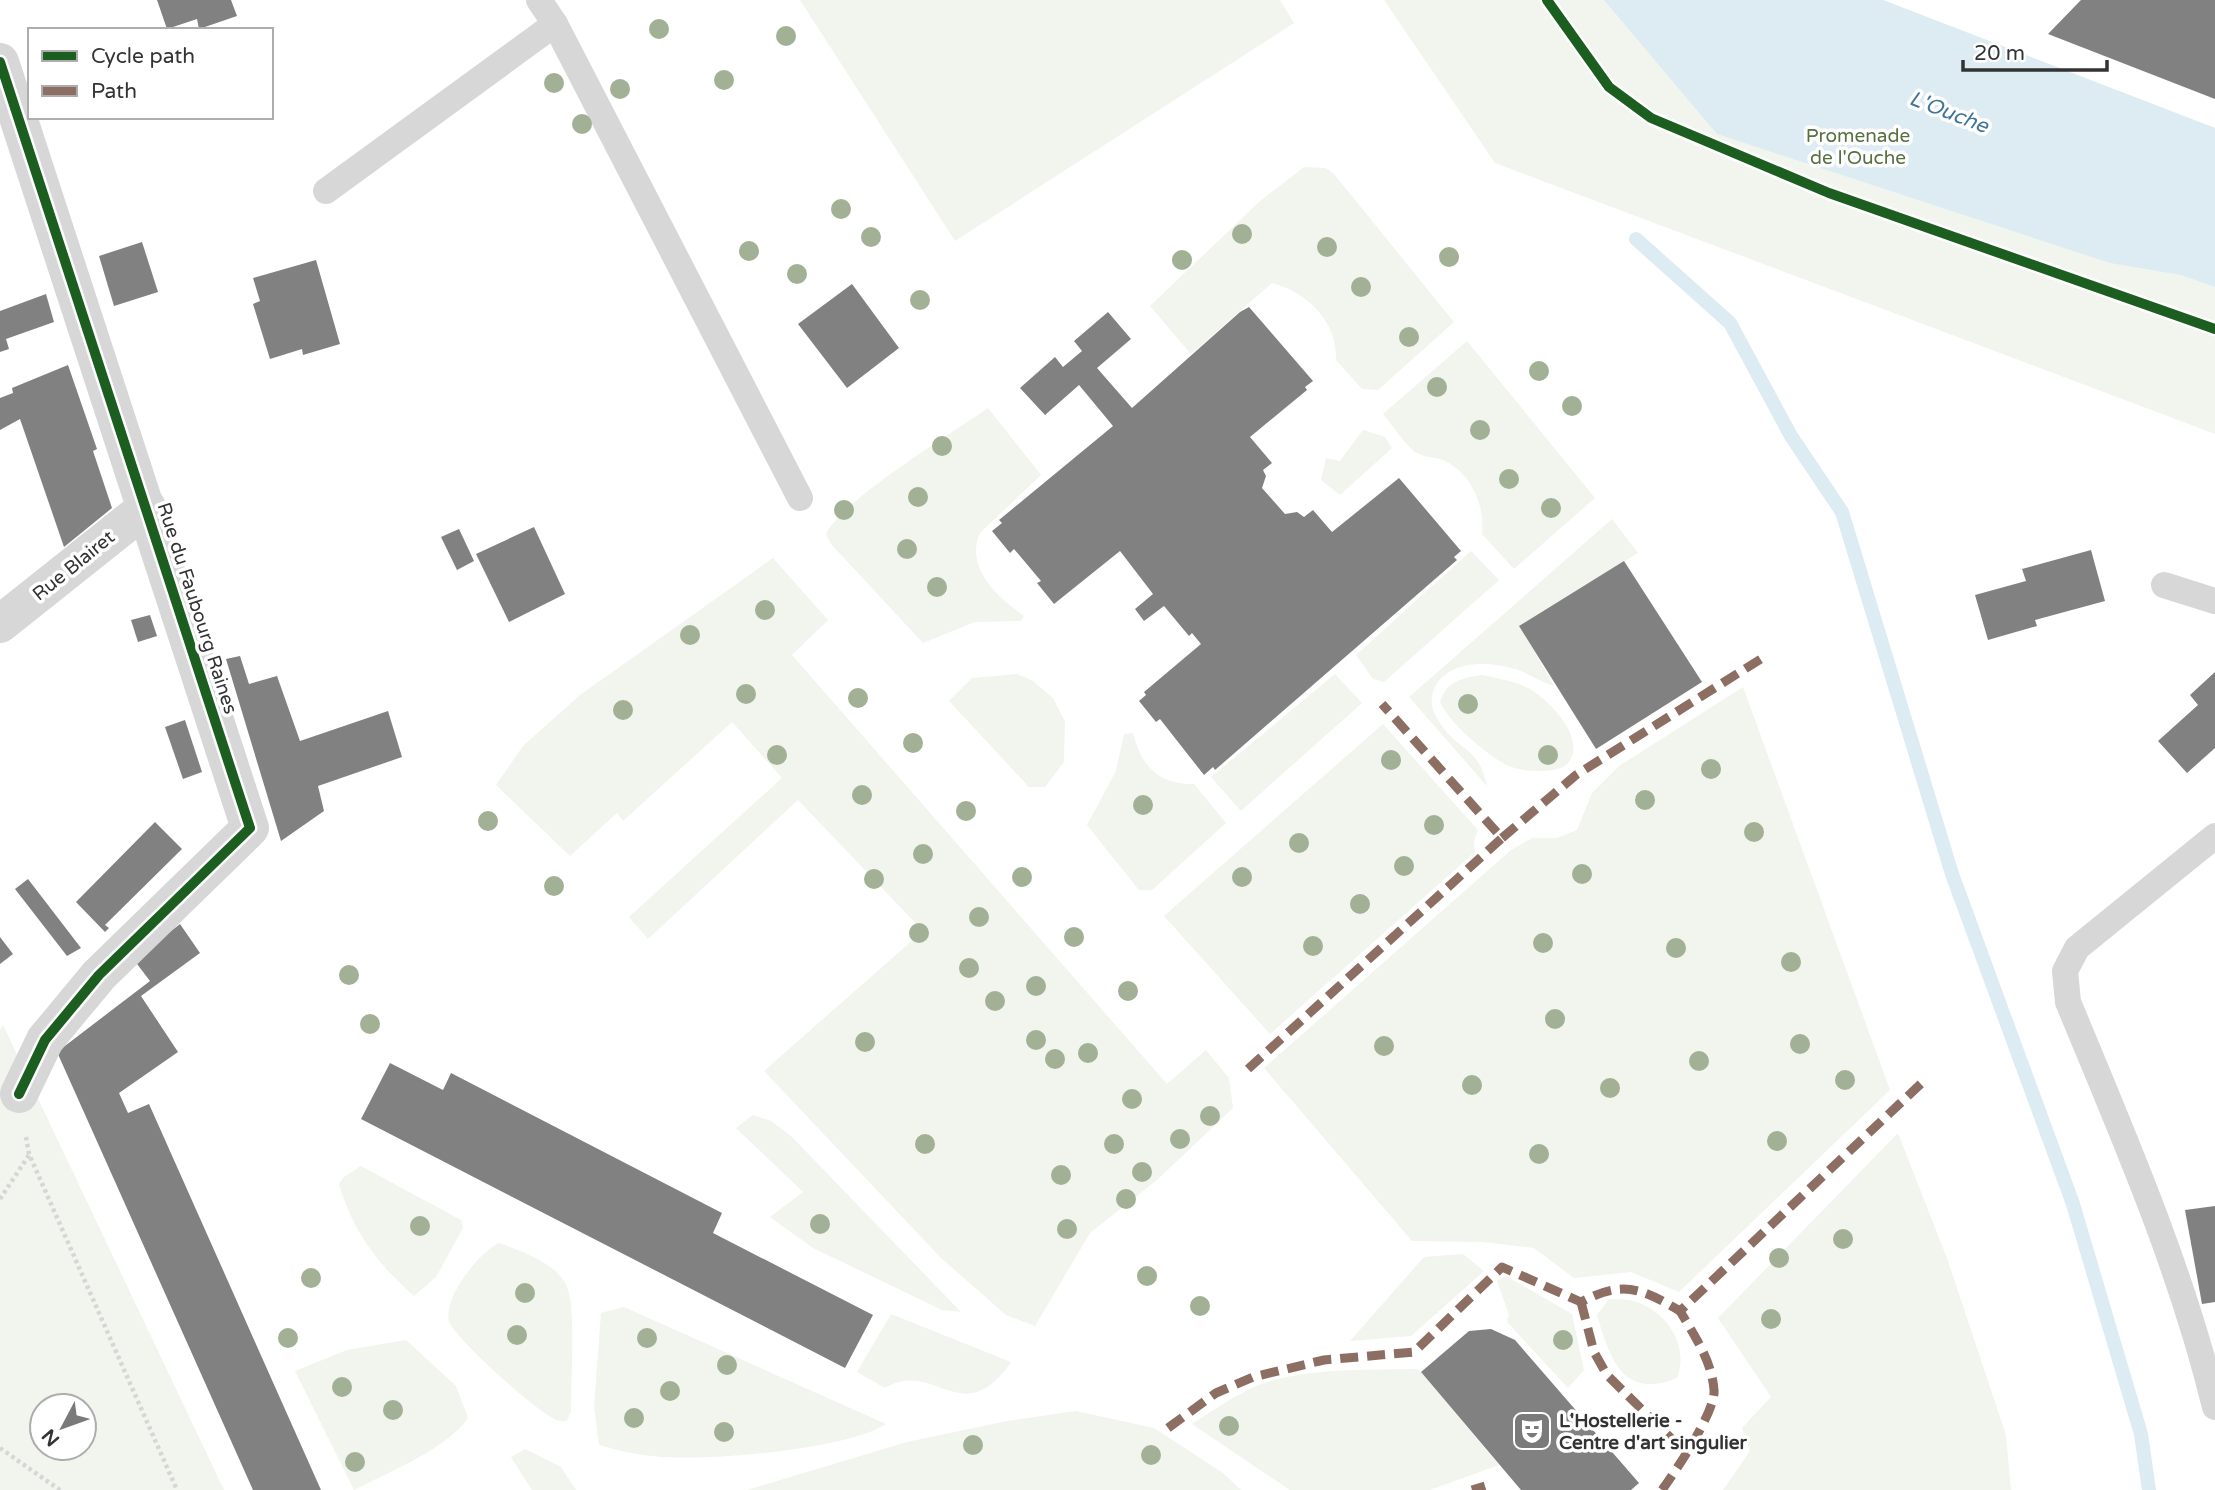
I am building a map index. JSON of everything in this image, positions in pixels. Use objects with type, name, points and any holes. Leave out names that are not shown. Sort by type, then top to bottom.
[{"type":"street","name":"Rue du Faubourg Raines","points":[[0,62],[250,828],[99,975],[45,1040],[19,1094]]},
{"type":"street","name":"Rue Blairet","points":[[0,624],[147,507]]},
{"type":"lane","points":[[539,0],[555,24],[800,498]]},
{"type":"lane","points":[[326,191],[555,24]]},
{"type":"lane","points":[[2164,585],[2215,601]]},
{"type":"lane","points":[[2215,836],[2077,948],[2065,971],[2068,1002],[2153,1209],[2199,1340],[2215,1407]]},
{"type":"path","points":[[19,1094],[29,1154],[177,1490]]},
{"type":"path","points":[[0,1199],[29,1154]]},
{"type":"path","points":[[0,1448],[60,1490]]},
{"type":"green space","points":[[800,0],[1280,0],[1294,23],[955,241]]},
{"type":"green space","name":"Promenade de l'Ouche","points":[[1384,0],[1883,0],[2215,128],[2215,434],[1495,163]]},
{"type":"green space","points":[[1304,167],[1326,168],[1334,174],[1454,322],[1378,390],[1362,389],[1336,360],[1331,333],[1318,311],[1297,294],[1272,283],[1191,354],[1150,306],[1260,201]]},
{"type":"green space","points":[[1467,341],[1595,498],[1514,569],[1482,534],[1479,502],[1463,474],[1445,461],[1415,452],[1383,414]]},
{"type":"green space","points":[[988,408],[1041,475],[980,533],[976,546],[980,570],[987,581],[1004,600],[1024,616],[1021,621],[975,622],[923,643],[831,544],[826,534],[853,503]]},
{"type":"green space","points":[[1363,430],[1385,437],[1392,448],[1340,495],[1321,480],[1326,458],[1340,461]]},
{"type":"green space","points":[[1612,519],[1638,553],[1520,626],[1554,686],[1515,669],[1483,664],[1451,671],[1434,689],[1432,707],[1436,716],[1445,731],[1473,755],[1483,772],[1487,786],[1409,697]]},
{"type":"green space","points":[[1471,551],[1499,580],[1384,682],[1373,679],[1356,655]]},
{"type":"green space","points":[[773,558],[828,620],[792,655],[1167,1084],[1206,1050],[1229,1078],[1233,1108],[1157,1180],[1090,1233],[1035,1326],[1006,1315],[941,1258],[764,1071],[923,931],[798,800],[648,939],[629,917],[782,778],[732,722],[623,821],[617,813],[570,856],[496,785],[523,746],[580,695]]},
{"type":"green space","points":[[1017,674],[1033,681],[1053,698],[1065,722],[1064,762],[1045,787],[1029,787],[949,701],[972,678]]},
{"type":"green space","points":[[1335,674],[1362,703],[1241,811],[1211,777]]},
{"type":"green space","points":[[1482,675],[1528,688],[1546,701],[1570,733],[1572,755],[1566,765],[1547,771],[1515,768],[1491,755],[1460,729],[1440,702],[1451,685]]},
{"type":"green space","points":[[1743,687],[1890,1090],[1679,1292],[1631,1272],[1574,1278],[1534,1248],[1482,1242],[1412,1241],[1264,1068],[1511,850],[1532,838],[1557,838],[1577,830],[1592,793],[1619,766]]},
{"type":"green space","points":[[1383,724],[1478,830],[1474,841],[1475,852],[1270,1034],[1164,916]]},
{"type":"green space","points":[[1133,733],[1141,755],[1153,771],[1171,781],[1194,784],[1226,823],[1152,890],[1139,890],[1087,825],[1116,771],[1124,734]]},
{"type":"green space","points":[[3,1025],[224,1490],[0,1490],[0,1030]]},
{"type":"green space","points":[[753,1115],[771,1121],[792,1137],[961,1312],[942,1310],[813,1248],[770,1217],[803,1192],[736,1128]]},
{"type":"green space","points":[[1898,1133],[1948,1261],[2006,1435],[2011,1490],[1723,1490],[1750,1451],[1742,1428],[1771,1397],[1718,1318]]},
{"type":"green space","points":[[361,1166],[461,1220],[463,1228],[436,1277],[414,1296],[378,1259],[351,1217],[339,1184],[344,1177]]},
{"type":"green space","points":[[499,1243],[552,1268],[564,1281],[568,1291],[572,1343],[571,1411],[567,1421],[547,1415],[516,1391],[465,1343],[449,1321],[451,1300],[464,1277],[482,1256]]},
{"type":"green space","points":[[1463,1254],[1484,1271],[1411,1336],[1350,1341],[1424,1257]]},
{"type":"green space","points":[[1506,1276],[1572,1314],[1584,1370],[1568,1388],[1507,1322],[1509,1315],[1497,1281]]},
{"type":"green space","points":[[1609,1299],[1630,1300],[1642,1304],[1652,1309],[1669,1325],[1679,1345],[1681,1356],[1677,1378],[1644,1384],[1631,1379],[1622,1371],[1607,1346],[1597,1315]]},
{"type":"green space","points":[[624,1307],[886,1424],[840,1441],[737,1455],[652,1456],[599,1445],[594,1407],[601,1313]]},
{"type":"green space","points":[[891,1314],[1011,1362],[994,1382],[978,1392],[963,1394],[919,1381],[903,1381],[885,1388],[857,1372]]},
{"type":"green space","points":[[406,1340],[456,1386],[468,1418],[459,1429],[432,1449],[354,1490],[295,1371],[347,1350]]},
{"type":"green space","points":[[1418,1369],[1499,1465],[1430,1490],[1290,1490],[1192,1424],[1244,1392],[1278,1379],[1330,1371]]},
{"type":"green space","points":[[1076,1411],[1154,1428],[1223,1473],[1241,1490],[747,1490],[907,1442],[1007,1421]]},
{"type":"green space","points":[[525,1449],[561,1467],[576,1490],[532,1490],[511,1457]]},
{"type":"water","name":"L'Ouche","points":[[1604,0],[1883,0],[2215,128],[2215,287],[2181,275],[2110,263],[1717,134]]},
{"type":"building","points":[[157,0],[231,0],[237,16],[202,28],[199,28],[197,19],[167,28]]},
{"type":"building","points":[[2081,0],[2215,0],[2215,99],[2048,34]]},
{"type":"building","points":[[142,242],[158,292],[114,306],[99,256]]},
{"type":"building","points":[[316,260],[340,344],[303,355],[302,349],[270,359],[253,304],[260,301],[253,278]]},
{"type":"building","points":[[852,284],[899,348],[847,388],[798,324]]},
{"type":"building","points":[[46,294],[54,322],[6,339],[9,349],[0,352],[0,311]]},
{"type":"building","points":[[1249,307],[1313,381],[1305,387],[1307,390],[1250,437],[1272,463],[1263,470],[1266,476],[1262,488],[1285,514],[1297,512],[1304,517],[1313,510],[1332,532],[1399,478],[1461,551],[1454,557],[1457,560],[1215,770],[1213,767],[1204,775],[1160,719],[1156,722],[1139,701],[1146,695],[1144,692],[1201,644],[1192,633],[1189,636],[1164,606],[1144,621],[1135,609],[1153,594],[1120,551],[1054,604],[1037,583],[1041,581],[1014,549],[1010,553],[992,531],[1002,523],[999,520],[1113,426],[1079,385],[1045,415],[1020,388],[1055,357],[1063,367],[1082,351],[1074,341],[1108,312],[1131,339],[1097,368],[1132,408]]},
{"type":"building","points":[[68,365],[97,449],[93,451],[112,508],[64,547],[20,419],[0,430],[0,398],[13,393],[12,388]]},
{"type":"building","points":[[534,527],[565,594],[509,622],[476,554]]},
{"type":"building","points":[[459,529],[474,561],[457,570],[441,537]]},
{"type":"building","points":[[2091,550],[2105,601],[2035,620],[2037,626],[1988,640],[1975,595],[2026,581],[2022,569]]},
{"type":"building","points":[[1624,561],[1702,682],[1596,749],[1519,626]]},
{"type":"building","points":[[150,615],[157,636],[138,642],[131,620]]},
{"type":"building","points":[[240,656],[249,684],[277,676],[300,741],[388,711],[402,757],[318,786],[324,811],[281,841],[226,659]]},
{"type":"building","points":[[2215,672],[2215,748],[2187,773],[2158,741],[2198,705],[2190,695]]},
{"type":"building","points":[[185,720],[202,772],[183,779],[165,727]]},
{"type":"building","points":[[155,822],[182,849],[105,925],[109,928],[105,932],[76,902]]},
{"type":"building","points":[[28,879],[81,948],[67,956],[15,889]]},
{"type":"building","points":[[180,924],[200,953],[141,996],[178,1052],[119,1093],[128,1113],[149,1104],[321,1490],[253,1490],[57,1052],[150,981],[134,960]]},
{"type":"building","points":[[0,937],[13,954],[0,964]]},
{"type":"building","points":[[390,1063],[443,1090],[451,1073],[722,1213],[713,1233],[873,1315],[845,1368],[361,1119]]},
{"type":"building","points":[[2215,1206],[2215,1302],[2202,1304],[2185,1210]]},
{"type":"building","points":[[1491,1329],[1515,1340],[1639,1483],[1631,1490],[1521,1490],[1421,1372],[1469,1331]]},
{"type":"waterway","points":[[1636,239],[1730,323],[1791,436],[1842,512],[1952,874],[2073,1204],[2141,1434],[2149,1490]]},
{"type":"marked path","points":[[1502,838],[1576,775],[1764,657]]},
{"type":"marked path","points":[[1248,1069],[1502,838],[1382,704]]},
{"type":"marked path","points":[[1168,1428],[1216,1393],[1253,1377],[1324,1360],[1414,1352],[1502,1267],[1581,1302],[1609,1291],[1632,1290],[1643,1292],[1680,1311],[1927,1078]]},
{"type":"marked path","points":[[1581,1302],[1594,1352],[1607,1375],[1687,1454]]},
{"type":"marked path","points":[[1662,1490],[1685,1456],[1713,1400],[1710,1369],[1680,1311]]},
{"type":"marked path","points":[[1472,1490],[1485,1486]]},
{"type":"cycle path","points":[[1547,0],[1609,87],[1651,118],[1829,193],[2215,329]]},
{"type":"cycle path","points":[[0,62],[250,828],[99,975],[45,1040],[19,1094]]},
{"type":"place","name":"L'Hostellerie - Centre d'art singulier","points":[[1532,1431]]}]
